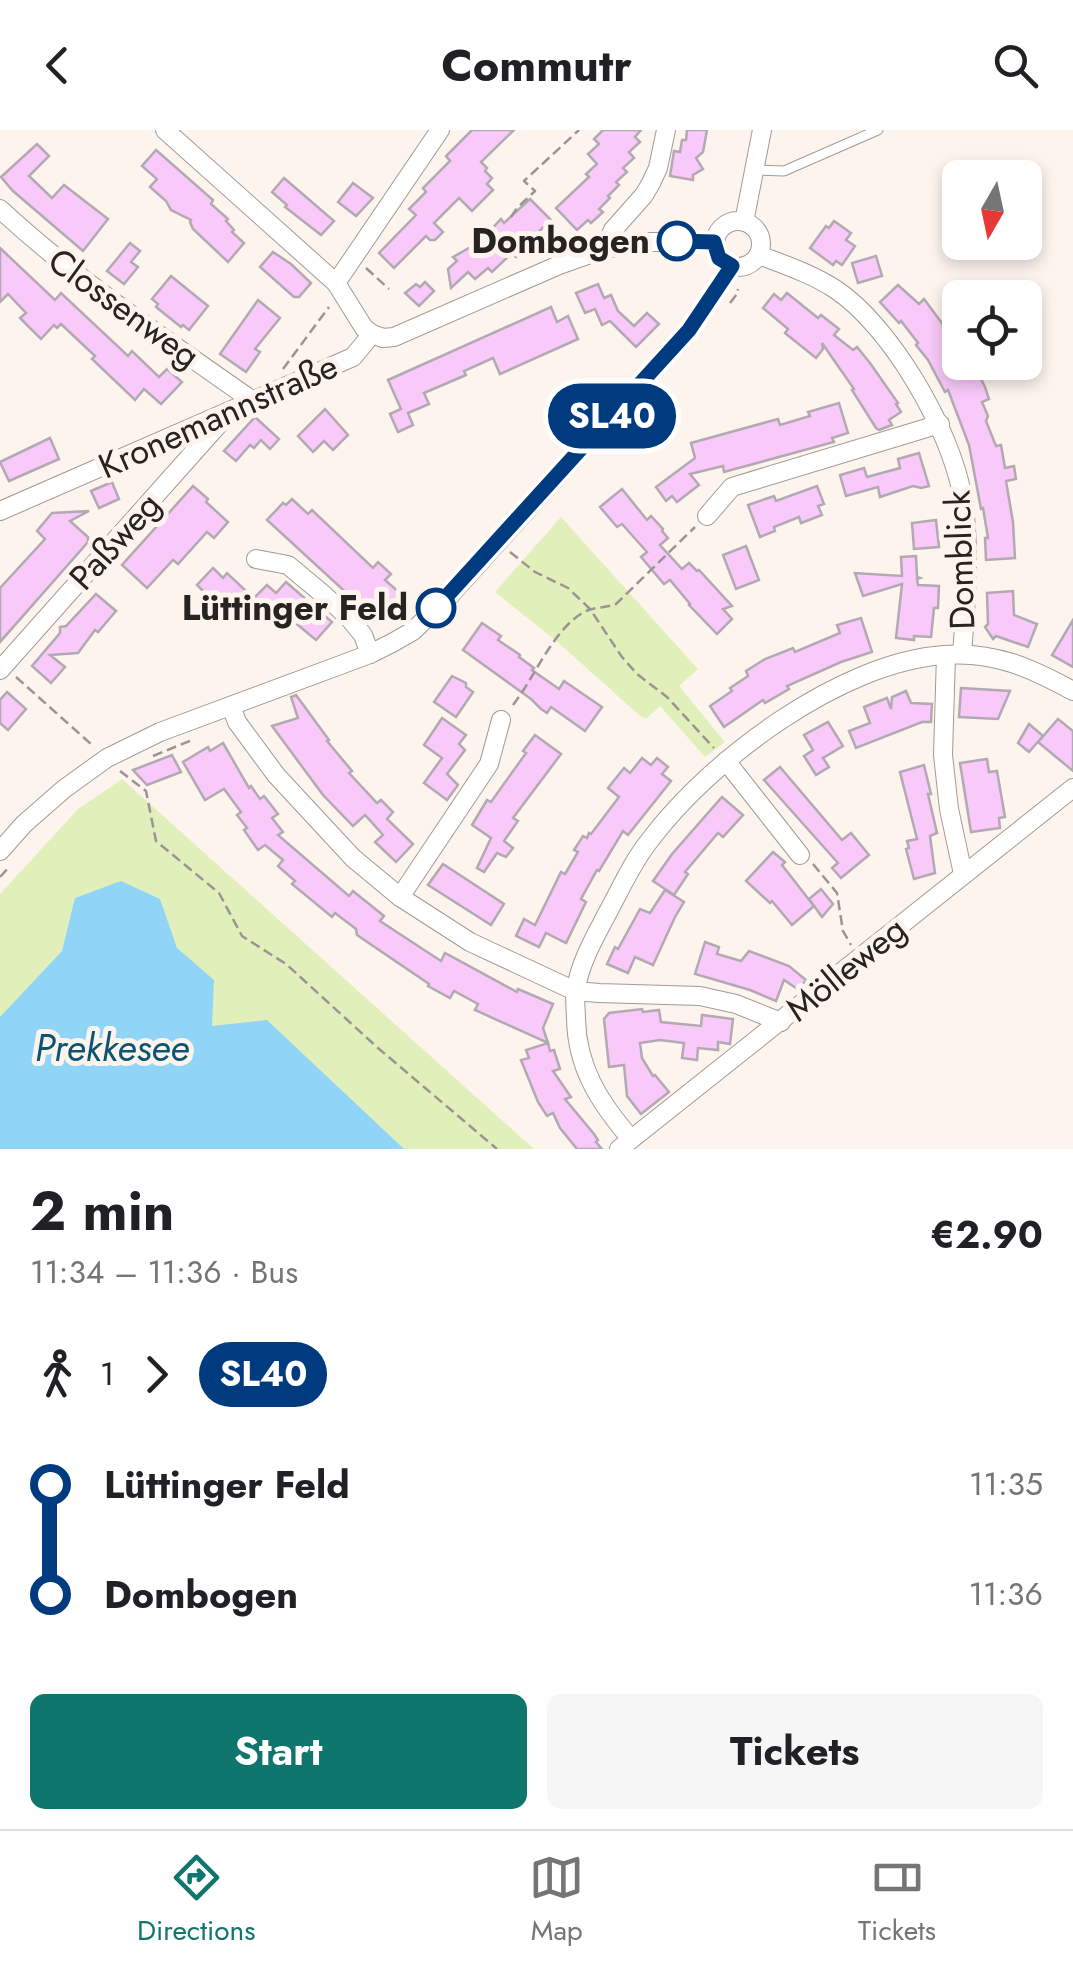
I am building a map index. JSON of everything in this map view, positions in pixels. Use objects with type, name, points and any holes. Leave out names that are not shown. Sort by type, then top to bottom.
[{"type":"street","points":[[340,287],[354,257],[440,130]]},
{"type":"street","points":[[604,249],[613,230],[652,183],[666,130]]},
{"type":"street","points":[[744,222],[762,130]]},
{"type":"street","points":[[171,132],[340,287],[364,328],[372,334]]},
{"type":"street","name":"Clossenweg","points":[[0,209],[48,253],[114,304],[254,401]]},
{"type":"street","points":[[730,222],[744,222],[754,227],[761,240],[758,255],[751,263],[732,266],[719,258],[714,242],[730,222]]},
{"type":"street","name":"Kronemannstraße","points":[[0,512],[353,357],[372,334],[394,337],[559,264],[604,249],[647,242],[714,242]]},
{"type":"street","name":"Domblick","points":[[758,255],[837,290],[864,315],[893,350],[940,424],[952,457],[962,494],[966,547],[943,755],[949,809],[964,874]]},
{"type":"street","points":[[6,858],[24,824],[64,788],[107,758],[160,732],[370,654],[413,631],[451,594],[689,330],[732,266]]},
{"type":"street","name":"Paßweg","points":[[2,668],[230,412]]},
{"type":"street","points":[[707,516],[732,487],[940,424]]},
{"type":"street","points":[[256,559],[288,565],[324,594],[356,626],[370,654]]},
{"type":"street","points":[[626,1144],[590,1082],[580,1054],[576,991],[598,933],[648,842],[684,801],[726,761],[766,731],[833,689],[900,664],[954,655],[1004,660],[1032,668],[1073,692]]},
{"type":"street","points":[[231,706],[237,722],[276,776],[354,858],[400,897],[470,942],[576,991],[700,996],[736,1004],[781,1022]]},
{"type":"street","points":[[400,897],[489,764],[501,720]]},
{"type":"street","points":[[726,761],[800,855]]},
{"type":"street","name":"Mölleweg","points":[[626,1144],[1073,788]]},
{"type":"lane","points":[[756,170],[784,170],[878,130]]},
{"type":"path","points":[[511,217],[534,191],[524,181],[578,130]]},
{"type":"path","points":[[354,257],[389,289]]},
{"type":"path","points":[[275,380],[340,287]]},
{"type":"path","points":[[501,720],[573,620],[590,608],[604,609],[616,604],[707,516]]},
{"type":"path","points":[[509,551],[535,572],[568,588],[590,608],[630,666],[667,697],[726,761]]},
{"type":"path","points":[[2,668],[146,791],[156,841],[219,894],[242,936],[286,964],[496,1149]]},
{"type":"path","points":[[154,756],[204,735]]},
{"type":"path","points":[[800,855],[814,864],[837,893],[842,931],[861,957]]},
{"type":"path","points":[[0,877],[6,858]]},
{"type":"green space","points":[[561,517],[698,669],[679,686],[725,742],[705,757],[660,706],[646,719],[640,716],[495,592]]},
{"type":"green space","points":[[122,779],[534,1149],[0,1149],[0,894],[78,809]]},
{"type":"water","name":"Prekkesee","points":[[121,881],[160,899],[177,948],[214,980],[212,1026],[267,1020],[404,1149],[0,1149],[0,1017],[62,951],[75,898]]},
{"type":"building","points":[[472,130],[514,130],[481,162],[492,178],[487,184],[493,190],[472,211],[459,198],[434,223],[443,232],[435,240],[426,236],[394,268],[379,253],[416,215],[409,209],[450,161],[446,156]]},
{"type":"building","points":[[603,130],[641,130],[635,137],[640,142],[629,152],[634,158],[623,168],[627,172],[599,209],[603,212],[577,230],[556,208],[589,177],[586,174],[597,164],[588,154],[599,144],[594,139]]},
{"type":"building","points":[[687,130],[707,130],[703,152],[696,158],[703,169],[693,175],[693,180],[670,176],[674,151],[680,152]]},
{"type":"building","points":[[37,144],[49,156],[29,176],[52,198],[64,185],[108,219],[83,251],[1,177]]},
{"type":"building","points":[[156,150],[213,200],[211,204],[228,219],[232,232],[244,243],[228,262],[193,229],[191,220],[171,210],[150,187],[157,179],[142,166]]},
{"type":"building","points":[[284,178],[334,221],[321,235],[272,192]]},
{"type":"building","points":[[353,183],[373,198],[356,216],[338,202]]},
{"type":"building","points":[[530,199],[551,220],[516,257],[512,253],[492,272],[488,268],[475,279],[468,272],[451,288],[448,269],[457,261],[453,257],[472,250],[501,219],[504,223]]},
{"type":"building","points":[[834,221],[851,233],[846,240],[855,246],[842,265],[836,261],[833,265],[810,248]]},
{"type":"building","points":[[130,243],[140,251],[131,262],[138,267],[124,284],[107,271]]},
{"type":"building","points":[[0,248],[55,300],[61,293],[128,356],[132,351],[159,377],[167,369],[182,382],[161,404],[144,389],[135,400],[61,324],[57,328],[54,325],[41,339],[20,318],[26,313],[8,294],[0,302]]},
{"type":"building","points":[[273,252],[311,283],[299,297],[294,297],[260,267]]},
{"type":"building","points":[[876,256],[882,276],[858,283],[852,263]]},
{"type":"building","points":[[171,276],[208,306],[189,330],[156,307],[158,304],[152,299]]},
{"type":"building","points":[[425,282],[434,291],[419,306],[405,293]]},
{"type":"building","points":[[598,284],[604,298],[611,295],[618,311],[634,326],[647,313],[659,324],[636,347],[610,321],[602,325],[595,309],[585,313],[576,293]]},
{"type":"building","points":[[898,285],[919,304],[924,299],[942,323],[942,380],[982,380],[989,399],[982,402],[986,421],[996,446],[1001,445],[1005,468],[1014,466],[1016,479],[1006,481],[1015,558],[986,560],[988,538],[969,445],[948,390],[945,392],[901,321],[880,302]]},
{"type":"building","points":[[787,293],[839,329],[834,335],[853,350],[857,347],[870,363],[898,403],[901,412],[889,420],[892,425],[876,428],[822,343],[823,349],[816,358],[785,333],[788,329],[763,308],[774,294],[781,300]]},
{"type":"building","points":[[258,300],[280,318],[255,349],[260,352],[246,372],[220,354]]},
{"type":"building","points":[[551,307],[557,322],[568,316],[578,339],[500,374],[493,358],[464,371],[466,375],[424,393],[429,404],[408,413],[413,425],[398,432],[390,414],[401,409],[388,380]]},
{"type":"building","points":[[839,403],[848,433],[832,438],[834,442],[724,472],[723,466],[690,474],[699,485],[677,502],[672,496],[666,501],[656,487],[695,458],[691,443],[778,419],[780,425]]},
{"type":"building","points":[[325,409],[348,435],[333,450],[324,441],[313,452],[298,436]]},
{"type":"building","points":[[255,417],[279,439],[270,449],[261,440],[254,448],[250,445],[236,461],[224,451]]},
{"type":"building","points":[[50,438],[59,459],[9,481],[0,462]]},
{"type":"building","points":[[919,453],[929,486],[913,486],[880,497],[878,487],[846,496],[840,475],[864,468],[867,477],[900,468],[898,459]]},
{"type":"building","points":[[112,482],[119,499],[99,508],[91,491]]},
{"type":"building","points":[[193,486],[228,522],[214,538],[207,532],[178,564],[173,560],[147,588],[122,565]]},
{"type":"building","points":[[817,486],[824,504],[818,506],[822,515],[801,523],[799,517],[760,537],[748,505],[774,496],[776,501]]},
{"type":"building","points":[[622,489],[647,520],[651,516],[663,529],[668,538],[660,545],[682,569],[689,563],[699,570],[732,606],[723,609],[732,619],[717,634],[670,580],[664,584],[641,557],[647,552],[600,507]]},
{"type":"building","points":[[292,499],[308,514],[312,510],[373,568],[378,562],[391,574],[385,580],[401,594],[377,621],[267,520]]},
{"type":"building","points":[[89,511],[70,521],[88,537],[88,542],[0,642],[0,588],[45,539],[37,531],[52,513]]},
{"type":"building","points":[[936,520],[939,547],[914,549],[912,523]]},
{"type":"building","points":[[746,546],[759,580],[736,589],[723,555]]},
{"type":"building","points":[[916,556],[918,585],[939,586],[931,637],[896,638],[902,584],[863,596],[855,573],[902,576],[901,557]]},
{"type":"building","points":[[213,568],[223,578],[227,573],[245,590],[225,613],[197,585]]},
{"type":"building","points":[[286,582],[332,622],[316,640],[269,601],[261,611],[251,601],[267,585],[276,593]]},
{"type":"building","points":[[1013,591],[1014,615],[1037,624],[1028,647],[996,636],[993,639],[985,627],[987,593]]},
{"type":"building","points":[[96,594],[116,611],[78,653],[50,655],[65,667],[51,683],[32,666],[60,633],[60,627],[66,626]]},
{"type":"building","points":[[861,618],[872,652],[787,686],[789,689],[765,703],[763,700],[724,727],[710,706],[748,676],[746,671],[765,659],[793,648],[795,652],[840,633],[837,625]]},
{"type":"building","points":[[1073,620],[1073,667],[1052,655]]},
{"type":"building","points":[[482,623],[501,636],[498,640],[520,655],[532,670],[559,689],[564,681],[602,707],[585,731],[551,707],[547,713],[463,650]]},
{"type":"building","points":[[452,676],[473,692],[456,717],[434,702]]},
{"type":"building","points":[[961,688],[1010,691],[998,719],[959,717]]},
{"type":"building","points":[[906,691],[911,703],[932,704],[931,722],[856,748],[849,731],[870,723],[864,707],[887,698],[891,709],[892,697]]},
{"type":"building","points":[[7,692],[26,709],[8,730],[0,723],[0,700]]},
{"type":"building","points":[[296,695],[352,771],[349,773],[377,803],[381,800],[393,812],[387,819],[413,844],[396,862],[375,842],[383,835],[365,815],[353,826],[323,795],[272,726],[298,718],[291,697]]},
{"type":"building","points":[[442,718],[466,735],[459,744],[465,750],[447,774],[458,785],[447,800],[424,783],[442,758],[424,745]]},
{"type":"building","points":[[1058,719],[1073,731],[1073,771],[1038,742]]},
{"type":"building","points":[[828,722],[843,746],[823,758],[829,767],[816,775],[804,756],[813,750],[804,735]]},
{"type":"building","points":[[1029,724],[1043,736],[1029,752],[1018,743]]},
{"type":"building","points":[[535,735],[561,754],[513,818],[518,821],[504,841],[513,848],[506,857],[497,853],[484,872],[477,868],[491,838],[472,825]]},
{"type":"building","points":[[223,743],[249,788],[260,799],[264,796],[278,814],[272,818],[283,832],[278,835],[349,896],[353,891],[384,916],[380,921],[441,961],[445,953],[517,992],[518,989],[553,1004],[543,1028],[548,1043],[475,1010],[478,1004],[454,991],[450,998],[428,986],[292,884],[295,881],[278,866],[283,860],[265,845],[258,850],[237,815],[241,812],[224,789],[205,800],[183,762]]},
{"type":"building","points":[[172,755],[181,772],[147,785],[133,770]]},
{"type":"building","points":[[642,758],[651,765],[657,758],[668,767],[662,774],[671,781],[628,835],[623,831],[597,870],[581,899],[586,902],[566,943],[546,933],[539,947],[516,936],[524,919],[535,925],[561,872],[565,874],[578,852],[574,850],[583,836],[591,834],[619,797],[608,788],[624,768],[630,773]]},
{"type":"building","points":[[987,759],[989,772],[997,771],[1005,817],[999,818],[1000,828],[971,832],[960,763]]},
{"type":"building","points":[[924,765],[937,833],[930,836],[935,873],[914,879],[906,849],[907,841],[917,839],[900,772]]},
{"type":"building","points":[[780,767],[842,840],[851,833],[869,855],[841,878],[832,868],[838,863],[764,780]]},
{"type":"building","points":[[722,797],[743,815],[723,837],[718,833],[685,872],[688,874],[674,895],[653,881]]},
{"type":"building","points":[[773,852],[785,862],[782,865],[814,906],[792,925],[772,901],[746,881]]},
{"type":"building","points":[[443,864],[504,904],[491,925],[428,885]]},
{"type":"building","points":[[821,889],[833,904],[822,917],[809,899]]},
{"type":"building","points":[[665,890],[684,902],[653,965],[635,957],[628,973],[607,964],[640,909],[650,913]]},
{"type":"building","points":[[705,942],[719,947],[717,954],[741,961],[749,951],[789,966],[806,980],[799,990],[784,980],[776,1001],[695,974]]},
{"type":"building","points":[[659,1010],[661,1022],[701,1026],[702,1015],[733,1019],[730,1044],[718,1042],[718,1050],[698,1048],[697,1060],[682,1058],[684,1043],[640,1043],[642,1058],[669,1092],[641,1114],[627,1096],[624,1065],[609,1067],[604,1019],[609,1013]]},
{"type":"building","points":[[548,1043],[560,1069],[553,1071],[571,1097],[565,1099],[602,1149],[577,1149],[553,1113],[547,1116],[538,1102],[521,1060],[529,1058],[526,1050]]},
{"type":"bus line","name":"SL40","points":[[436,608],[689,330],[714,295],[732,266],[719,258],[714,242],[677,241]]},
{"type":"place","name":"Dombogen","points":[[677,241]]},
{"type":"place","name":"Lüttinger Feld","points":[[436,608]]}]
